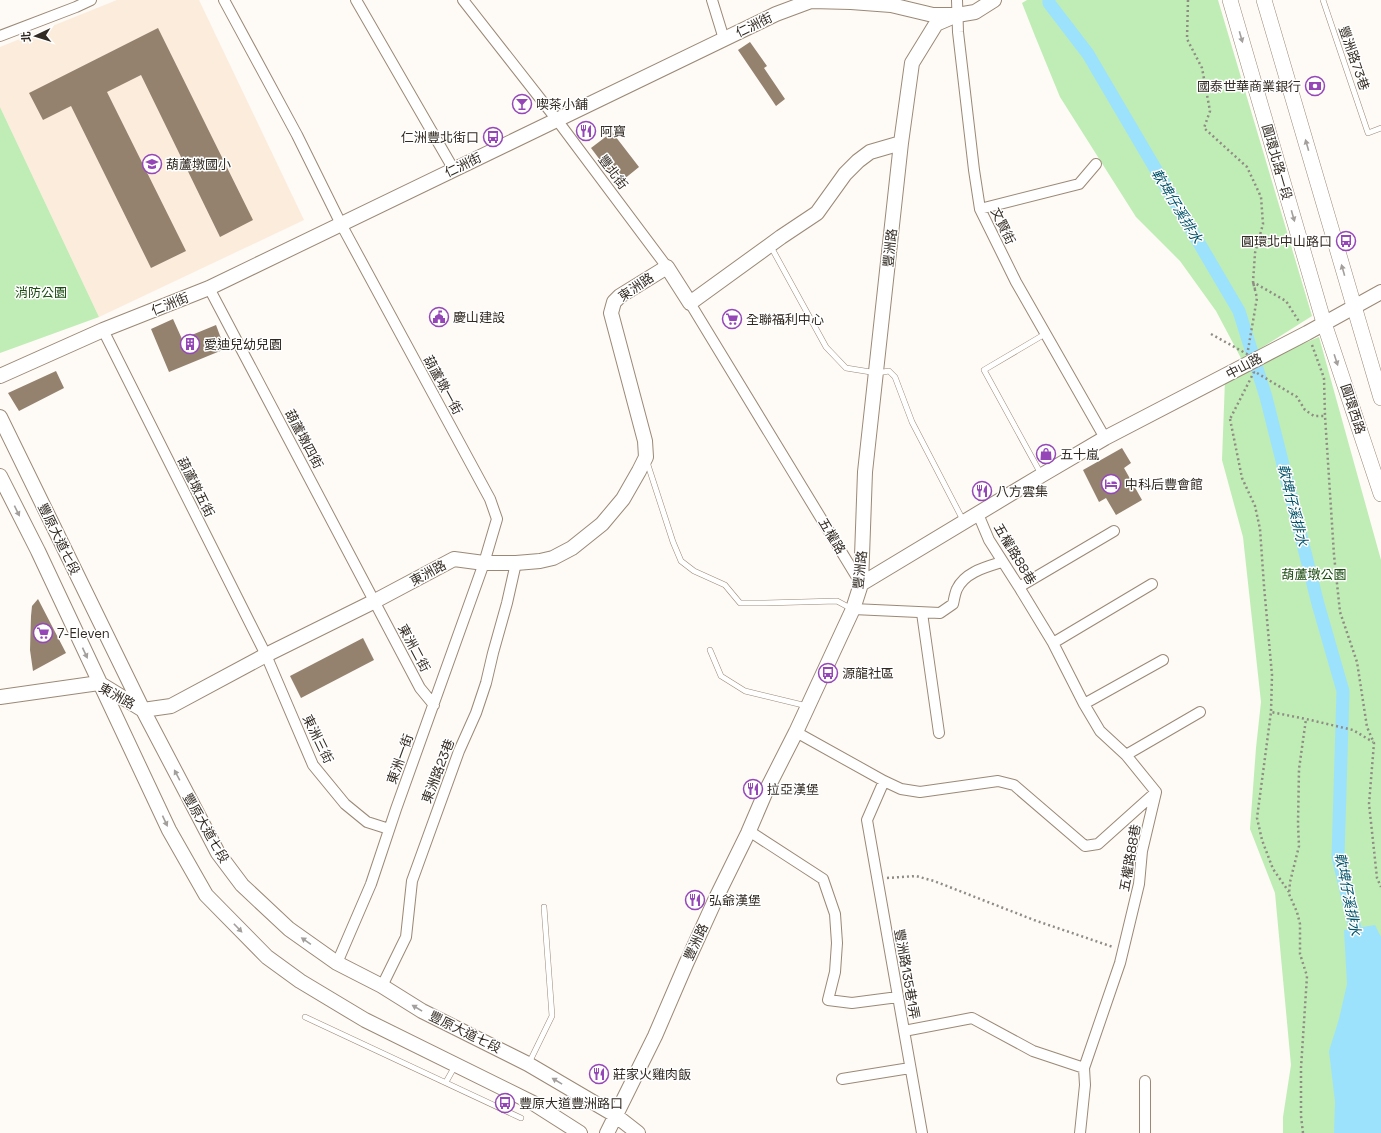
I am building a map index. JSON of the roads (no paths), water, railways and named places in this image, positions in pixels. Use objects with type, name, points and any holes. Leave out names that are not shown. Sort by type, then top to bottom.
[{"type":"main road","name":"圓環北路一段","points":[[1230,0],[1324,323]]},
{"type":"main road","points":[[1264,0],[1381,398]]},
{"type":"main road","name":"圓環西路","points":[[1324,323],[1381,494]]},
{"type":"street","points":[[0,36],[74,4],[91,0]]},
{"type":"street","name":"葫蘆墩一街","points":[[224,0],[297,135],[341,224],[490,499],[497,519],[484,563]]},
{"type":"street","points":[[356,0],[454,170]]},
{"type":"street","name":"豐北街","points":[[463,0],[557,120],[668,267]]},
{"type":"street","points":[[712,0],[724,39]]},
{"type":"street","name":"文賢街","points":[[957,0],[957,15],[974,170],[980,209],[1016,282],[1105,438]]},
{"type":"street","name":"豐洲路","points":[[607,1133],[655,1036],[686,964],[766,791],[796,732],[853,609],[861,584],[865,472],[901,143],[912,63],[936,24],[957,15],[975,12],[994,0]]},
{"type":"street","name":"仁洲街","points":[[0,376],[103,330],[209,288],[776,14],[811,1],[891,5],[932,15],[957,15]]},
{"type":"street","points":[[690,303],[817,213],[845,174],[858,161],[870,152],[901,143]]},
{"type":"street","points":[[980,209],[1079,184],[1096,164]]},
{"type":"street","name":"五權路","points":[[668,267],[861,584]]},
{"type":"street","name":"東洲路","points":[[0,697],[99,682],[143,710],[171,706],[266,655],[375,601],[454,559],[484,563],[516,564],[553,558],[572,548],[602,524],[624,499],[646,457],[645,441],[611,312],[614,302],[620,296],[668,267]]},
{"type":"street","name":"葫蘆墩四街","points":[[209,288],[375,601]]},
{"type":"street","name":"中山路","points":[[1105,438],[1307,333],[1381,292]]},
{"type":"street","name":"葫蘆墩五街","points":[[103,330],[266,655]]},
{"type":"street","name":"豐原大道七段","points":[[0,417],[143,710],[218,853],[242,885],[289,929],[337,963],[382,986],[422,1011],[528,1064],[615,1115],[638,1133]]},
{"type":"street","points":[[861,584],[1105,438]]},
{"type":"street","name":"豐原大道七段","points":[[0,476],[38,551],[169,830],[206,895],[267,957],[300,981],[365,1020],[533,1103],[580,1133]]},
{"type":"street","name":"五權路88巷","points":[[978,514],[989,540],[1053,643],[1084,704],[1100,730],[1126,755],[1156,792],[1142,851],[1140,884],[1123,950],[1084,1068],[1085,1085],[1080,1133]]},
{"type":"street","points":[[1019,587],[1114,531]]},
{"type":"street","points":[[853,609],[940,613],[953,604],[957,588],[968,576],[985,567],[1002,562]]},
{"type":"street","name":"東洲一街","points":[[337,963],[371,884],[389,829],[484,563]]},
{"type":"street","name":"東洲路23巷","points":[[382,986],[406,937],[412,881],[445,787],[476,713],[486,683],[516,564]]},
{"type":"street","points":[[1053,643],[1152,584]]},
{"type":"street","name":"東洲二街","points":[[375,601],[420,688],[434,705]]},
{"type":"street","points":[[922,613],[939,733]]},
{"type":"street","name":"東洲三街","points":[[266,655],[313,765],[345,804],[367,822],[389,829]]},
{"type":"street","points":[[1084,704],[1163,660]]},
{"type":"street","points":[[1126,755],[1200,712]]},
{"type":"street","points":[[796,732],[884,781],[901,788],[920,792],[998,781],[1014,785],[1085,846],[1098,844],[1156,792]]},
{"type":"street","name":"豐洲路135巷1弄","points":[[884,781],[867,820],[922,1133]]},
{"type":"street","points":[[749,830],[823,879],[835,914],[837,943],[835,972],[828,1000],[852,1003],[898,998]]},
{"type":"street","points":[[904,1031],[972,1018],[1033,1051],[1084,1068]]},
{"type":"street","points":[[842,1079],[910,1068]]},
{"type":"street","points":[[1145,1081],[1145,1133]]},
{"type":"lane","name":"豐洲路73巷","points":[[1323,0],[1368,133],[1381,128]]},
{"type":"lane","points":[[770,245],[826,347],[846,368],[876,373],[889,371],[895,377],[912,422],[964,522]]},
{"type":"lane","points":[[1042,475],[984,370],[1045,334]]},
{"type":"lane","points":[[646,457],[673,542],[681,561],[694,571],[725,585],[740,603],[838,601],[853,609]]},
{"type":"lane","points":[[710,650],[721,676],[745,691],[808,706]]},
{"type":"lane","points":[[528,1064],[552,1016],[544,907]]},
{"type":"lane","points":[[305,1017],[521,1118]]},
{"type":"lane","points":[[446,1082],[456,1065]]},
{"type":"water","points":[[1375,925],[1381,937],[1381,1133],[1334,1133],[1335,1102],[1329,1051],[1339,1019],[1347,984],[1344,930]]},
{"type":"waterway","name":"軟埤仔溪排水","points":[[1049,0],[1049,3],[1088,54],[1239,311],[1266,397],[1318,604],[1343,691],[1338,857],[1359,945]]},
{"type":"place","name":"國泰世華商業銀行","points":[[1315,86]]},
{"type":"place","name":"喫茶小舖","points":[[522,104]]},
{"type":"place","name":"阿寶","points":[[586,131]]},
{"type":"place","name":"仁洲豐北街口","points":[[493,137]]},
{"type":"place","name":"葫蘆墩國小","points":[[152,164]]},
{"type":"place","name":"圓環北中山路口","points":[[1346,241]]},
{"type":"place","name":"慶山建設","points":[[439,317]]},
{"type":"place","name":"全聯福利中心","points":[[732,319]]},
{"type":"place","name":"愛迪兒幼兒園","points":[[190,344]]},
{"type":"place","name":"五十嵐","points":[[1046,454]]},
{"type":"place","name":"中科后豐會館","points":[[1111,484]]},
{"type":"place","name":"八方雲集","points":[[982,491]]},
{"type":"place","name":"7-Eleven","points":[[43,633]]},
{"type":"place","name":"源龍社區","points":[[828,673]]},
{"type":"place","name":"拉亞漢堡","points":[[753,789]]},
{"type":"place","name":"弘爺漢堡","points":[[695,900]]},
{"type":"place","name":"莊家火雞肉飯","points":[[599,1074]]},
{"type":"place","name":"豐原大道豐洲路口","points":[[505,1103]]},
{"type":"park label","name":"消防公園","points":[[41,292]]},
{"type":"park label","name":"葫蘆墩公園","points":[[1314,574]]}]
